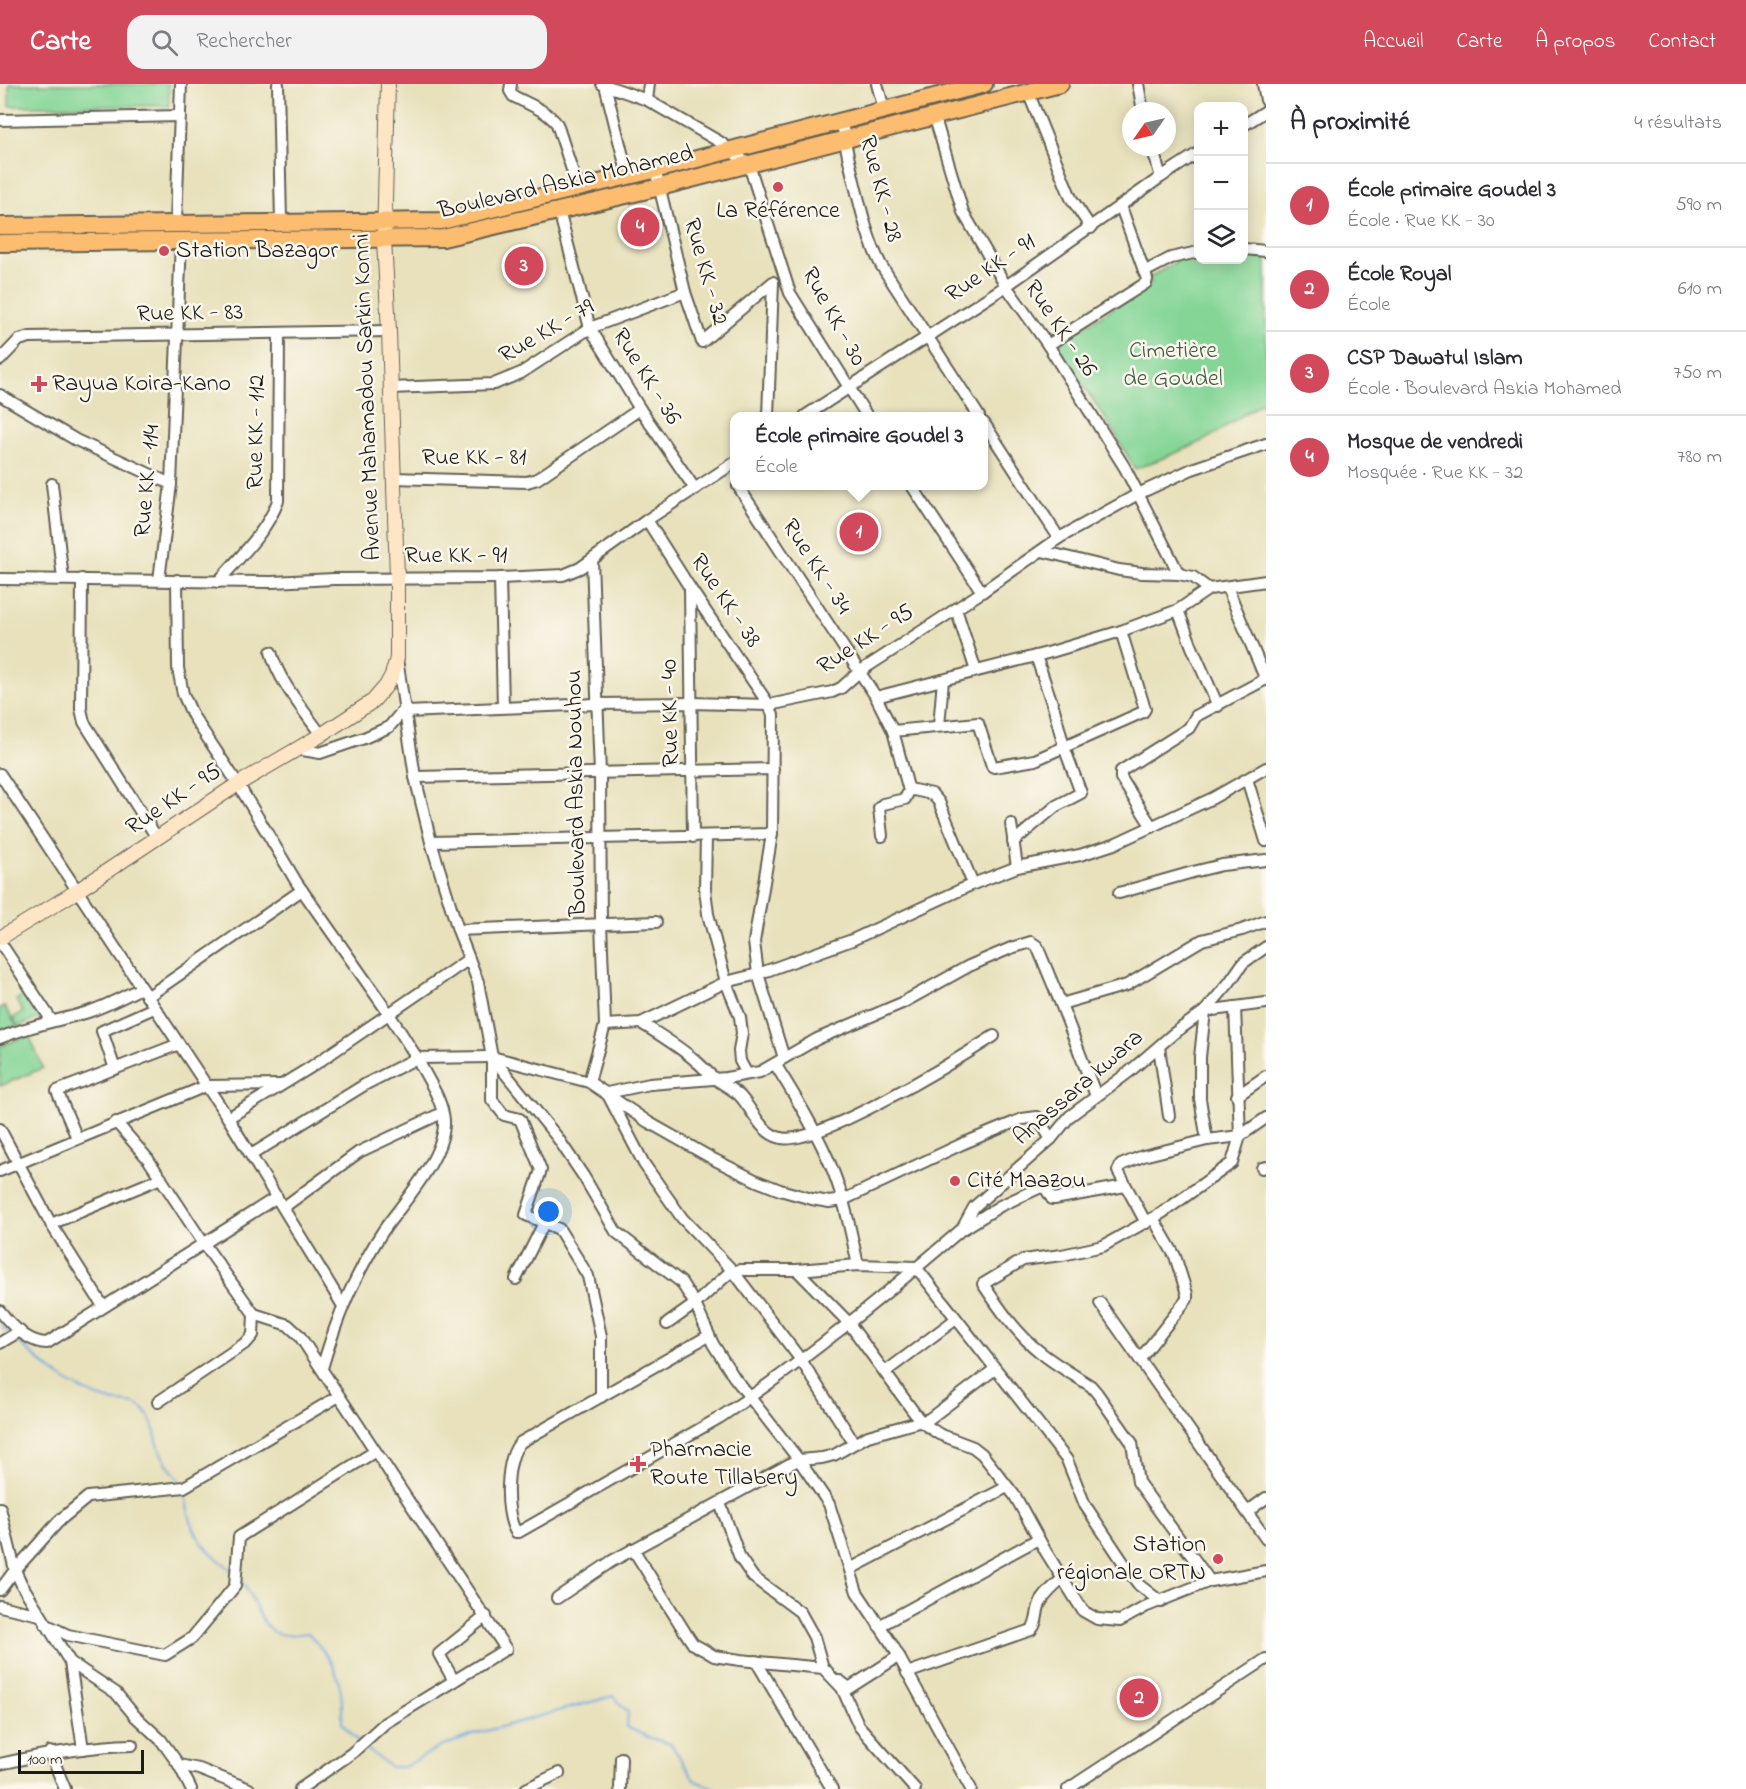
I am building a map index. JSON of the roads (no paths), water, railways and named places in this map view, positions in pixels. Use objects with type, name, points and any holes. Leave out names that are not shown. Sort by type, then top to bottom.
[{"type":"main road","name":"Boulevard Askia Mohamed","points":[[0,226],[441,221],[628,176],[984,84]]},
{"type":"main road","name":"Boulevard Askia Mohamed","points":[[0,243],[443,238],[749,165],[1060,84]]},
{"type":"street","points":[[176,223],[181,84]]},
{"type":"street","points":[[278,84],[281,222]]},
{"type":"street","name":"Avenue Mahamadou Sarkin Konni","points":[[373,701],[386,686],[397,658],[397,578],[384,240],[388,84]]},
{"type":"street","points":[[511,84],[509,89],[513,96],[543,112],[557,124],[578,188]]},
{"type":"street","points":[[647,100],[649,84]]},
{"type":"street","points":[[876,84],[884,110]]},
{"type":"street","points":[[1138,84],[1141,102]]},
{"type":"street","points":[[1263,84],[1266,100]]},
{"type":"street","points":[[604,85],[647,100],[731,150],[749,165]]},
{"type":"street","points":[[604,85],[628,176]]},
{"type":"street","points":[[1028,92],[1071,198],[1091,228]]},
{"type":"street","points":[[1248,122],[1266,111]]},
{"type":"street","name":"Rue KK - 26","points":[[934,115],[963,212],[1006,286],[1048,345],[1125,468],[1179,574]]},
{"type":"street","points":[[0,120],[180,116]]},
{"type":"street","name":"Rue KK - 28","points":[[842,121],[844,140],[865,226],[874,252],[880,265],[976,412]]},
{"type":"street","points":[[1155,156],[1161,177]]},
{"type":"street","name":"Rue KK - 91","points":[[812,412],[1006,286],[1194,156]]},
{"type":"street","name":"Rue KK - 30","points":[[749,165],[790,293],[864,412]]},
{"type":"street","name":"Rue KK - 32","points":[[655,169],[684,292],[702,342],[773,282],[768,412]]},
{"type":"street","points":[[1048,345],[1142,286],[1147,279],[1121,207]]},
{"type":"street","name":"Rue KK - 36","points":[[559,211],[590,328],[640,409],[694,489]]},
{"type":"street","name":"Rue KK - 114","points":[[159,580],[171,484],[181,241]]},
{"type":"street","points":[[1248,249],[1266,251]]},
{"type":"street","points":[[1144,272],[1171,258],[1194,253]]},
{"type":"street","name":"Rue KK - 79","points":[[390,388],[494,384],[521,373],[590,328],[684,292]]},
{"type":"street","name":"Rue KK - 83","points":[[0,360],[19,340],[30,337],[389,331]]},
{"type":"street","name":"Rue KK - 112","points":[[218,582],[264,529],[278,501],[279,333]]},
{"type":"street","points":[[0,395],[76,440],[171,484]]},
{"type":"street","name":"Rue KK - 81","points":[[393,477],[527,482],[537,479],[640,409]]},
{"type":"street","points":[[988,429],[1059,538]]},
{"type":"street","name":"Rue KK - 95","points":[[406,710],[596,704],[769,705],[832,692],[1059,538],[1138,494],[1192,469],[1266,444]]},
{"type":"street","name":"Rue KK - 91","points":[[0,579],[272,582],[563,575],[571,573],[592,560],[647,520],[730,466]]},
{"type":"street","points":[[52,484],[63,579]]},
{"type":"street","name":"Rue KK - 34","points":[[741,490],[876,697],[893,731],[909,789]]},
{"type":"street","points":[[915,490],[982,592]]},
{"type":"street","name":"Rue KK - 38","points":[[647,520],[769,705]]},
{"type":"street","points":[[1042,551],[1119,570],[1179,574],[1192,577],[1209,589]]},
{"type":"street","name":"Boulevard Askia Nouhou","points":[[589,1082],[605,1025],[601,924],[600,774],[592,560]]},
{"type":"street","points":[[500,578],[502,707]]},
{"type":"street","points":[[82,579],[81,709],[84,722],[157,838]]},
{"type":"street","points":[[177,580],[178,668],[183,694],[194,716],[302,890],[389,1014],[417,1058],[440,1102],[443,1130],[431,1160],[408,1201],[382,1232],[356,1279],[343,1306],[322,1368]]},
{"type":"street","points":[[876,697],[1036,656],[1120,631],[1178,610],[1209,589],[1266,581]]},
{"type":"street","points":[[1152,827],[1121,778],[1121,771],[1190,728],[1196,716],[1266,679],[1227,587]]},
{"type":"street","name":"Rue KK - 40","points":[[690,588],[693,837]]},
{"type":"street","points":[[956,609],[976,671]]},
{"type":"street","points":[[1178,610],[1218,706]]},
{"type":"street","points":[[893,731],[978,723],[990,764],[994,767],[1032,762],[1143,712],[1145,709],[1120,631]]},
{"type":"street","points":[[271,652],[284,682],[321,735]]},
{"type":"street","points":[[1013,842],[1056,806],[1081,793],[1036,656]]},
{"type":"street","points":[[397,658],[415,777],[431,842],[458,930],[478,982],[492,1057],[492,1100],[504,1115],[520,1119],[541,1170],[526,1215],[559,1229],[588,1276],[601,1336],[601,1396],[708,1336]]},
{"type":"street","points":[[939,726],[943,680]]},
{"type":"street","name":"Rue KK - 95","points":[[0,940],[238,784],[373,701]]},
{"type":"street","points":[[769,705],[774,728],[772,834],[754,933],[758,974],[779,1061],[832,1168],[843,1200],[858,1265]]},
{"type":"street","points":[[297,749],[320,753],[364,738],[389,727],[406,710]]},
{"type":"street","points":[[605,1025],[641,1023],[726,982],[758,974],[852,940],[1017,867],[1080,855],[1114,844],[1213,798],[1266,768]]},
{"type":"street","points":[[415,777],[773,769]]},
{"type":"street","points":[[0,774],[228,1118],[343,1306]]},
{"type":"street","points":[[1247,779],[1266,841]]},
{"type":"street","points":[[882,836],[879,808],[883,804],[905,799],[909,789],[932,794],[939,802],[973,885]]},
{"type":"street","points":[[1011,824],[1017,867]]},
{"type":"street","points":[[431,842],[772,834]]},
{"type":"street","points":[[706,836],[705,889],[708,914],[726,982],[741,1017],[742,1033],[738,1051],[747,1074]]},
{"type":"street","points":[[1119,893],[1202,869],[1266,860]]},
{"type":"street","points":[[0,1038],[144,992],[302,890]]},
{"type":"street","points":[[1061,1004],[1127,985],[1202,940],[1266,921]]},
{"type":"street","points":[[458,930],[656,922]]},
{"type":"street","points":[[0,940],[52,1021]]},
{"type":"street","points":[[608,1093],[641,1085],[760,1072],[817,1039],[902,1003],[969,966],[1028,942],[1036,946],[1096,1096]]},
{"type":"street","name":"Anassara kwara","points":[[601,1396],[515,1447],[511,1461],[508,1507],[509,1519],[516,1532],[719,1418],[801,1360],[962,1229],[974,1207],[1051,1139],[1070,1116],[1205,1011],[1243,963],[1266,947]]},
{"type":"street","points":[[228,1118],[389,1014],[469,959]]},
{"type":"street","points":[[1207,1140],[1200,1099],[1200,1057],[1205,1011],[1266,1003]]},
{"type":"street","points":[[1210,1581],[1138,1482],[1132,1443],[1091,1386],[1039,1352],[1002,1311],[983,1284],[1023,1260],[1099,1247],[1150,1221],[1232,1163],[1240,1136],[1235,1007]]},
{"type":"street","points":[[115,1069],[102,1031],[154,1008]]},
{"type":"street","points":[[641,1023],[740,1096],[753,1116],[772,1133],[780,1138],[790,1139],[814,1134],[892,1096],[994,1036]]},
{"type":"street","points":[[77,1138],[57,1091],[179,1044]]},
{"type":"street","points":[[1159,1047],[1169,1116]]},
{"type":"street","points":[[492,1057],[557,1137],[584,1177],[616,1232],[681,1282],[695,1304],[708,1336],[734,1377],[799,1460],[829,1504],[857,1592],[899,1656],[971,1789]]},
{"type":"street","points":[[251,1155],[366,1084],[417,1058],[492,1057],[589,1082],[648,1122],[715,1161],[780,1190],[829,1202],[843,1200],[962,1144],[1022,1119],[1036,1117],[1051,1139]]},
{"type":"street","points":[[1237,1096],[1266,1076]]},
{"type":"street","points":[[0,1171],[206,1086],[281,1085]]},
{"type":"street","points":[[608,1093],[644,1164],[682,1218],[732,1272],[801,1360],[854,1443]]},
{"type":"street","points":[[284,1207],[359,1152],[442,1113]]},
{"type":"street","points":[[1140,1359],[1186,1299],[1187,1294],[1175,1256],[1125,1186],[1118,1171],[1121,1165],[1143,1156],[1207,1140],[1240,1136],[1266,1118]]},
{"type":"street","points":[[116,1122],[140,1148],[254,1314],[288,1325],[299,1335],[506,1649],[385,1724],[352,1753],[300,1789]]},
{"type":"street","points":[[0,1129],[51,1224],[103,1306]]},
{"type":"street","points":[[51,1224],[160,1179]]},
{"type":"street","points":[[962,1229],[1000,1206],[1041,1187],[1046,1189],[1054,1199],[1125,1186]]},
{"type":"street","points":[[0,1311],[33,1340],[47,1343],[277,1197]]},
{"type":"street","points":[[516,1279],[544,1223]]},
{"type":"street","points":[[667,1324],[695,1304],[732,1272],[858,1265],[916,1267],[1067,1460],[1085,1505],[1139,1585],[1161,1602]]},
{"type":"street","points":[[797,1270],[848,1322],[921,1422],[939,1434],[973,1447],[982,1455],[1015,1496],[1062,1579],[1083,1611],[1089,1616],[1120,1621],[1210,1581],[1266,1570]]},
{"type":"street","points":[[1100,1303],[1266,1539]]},
{"type":"street","points":[[158,1402],[247,1342],[253,1335],[254,1314]]},
{"type":"street","points":[[885,1372],[956,1319]]},
{"type":"street","points":[[0,1343],[20,1330]]},
{"type":"street","points":[[557,1598],[578,1582],[633,1549],[799,1460],[834,1455],[881,1431],[929,1419],[995,1368]]},
{"type":"street","points":[[0,1590],[15,1569],[60,1520],[88,1497],[184,1488],[339,1396]]},
{"type":"street","points":[[0,1605],[42,1619],[68,1635],[165,1655],[192,1638],[235,1586],[239,1538],[374,1452]]},
{"type":"street","points":[[850,1569],[1007,1487]]},
{"type":"street","points":[[1247,1512],[1266,1498]]},
{"type":"street","points":[[720,1503],[731,1539],[740,1558],[753,1577],[800,1612],[814,1637],[823,1668],[842,1688],[858,1726],[915,1789]]},
{"type":"street","points":[[0,1508],[15,1569],[22,1585],[70,1662],[116,1693],[135,1716],[162,1740],[179,1765],[191,1789]]},
{"type":"street","points":[[879,1626],[1038,1539]]},
{"type":"street","points":[[633,1549],[693,1644],[714,1656],[823,1668],[849,1688],[899,1656]]},
{"type":"street","points":[[907,1673],[1031,1630],[1046,1594],[1062,1579]]},
{"type":"street","points":[[454,1681],[439,1654],[486,1616]]},
{"type":"street","points":[[1068,1789],[1266,1659]]},
{"type":"street","points":[[756,1661],[832,1789]]},
{"type":"street","points":[[70,1662],[83,1749]]},
{"type":"street","points":[[0,1764],[50,1752],[132,1745]]},
{"type":"street","points":[[50,1752],[65,1789]]},
{"type":"street","points":[[620,1789],[621,1758]]},
{"type":"street","points":[[179,1765],[199,1769],[249,1789]]},
{"type":"street","points":[[525,1789],[559,1773]]},
{"type":"waterway","points":[[0,1325],[9,1333]]},
{"type":"waterway","points":[[15,1339],[71,1384],[97,1397],[138,1405],[145,1411],[151,1421],[163,1457],[182,1484]]},
{"type":"waterway","points":[[185,1491],[193,1528],[198,1537],[212,1554],[232,1570]]},
{"type":"waterway","points":[[240,1579],[268,1628],[282,1634],[308,1633],[318,1644],[332,1664],[340,1684],[342,1723],[360,1743]]},
{"type":"waterway","points":[[364,1747],[391,1767],[404,1767],[438,1748],[475,1734],[613,1696],[628,1712],[627,1727],[671,1744],[694,1780],[716,1789]]},
{"type":"place","name":"La Référence","points":[[778,187]]},
{"type":"place","name":"Mosque de vendredi","points":[[640,227]]},
{"type":"place","name":"Station Bazagor","points":[[164,251]]},
{"type":"place","name":"CSP Dawatul Islam","points":[[524,266]]},
{"type":"place","name":"Rayua Koira-Kano","points":[[39,384]]},
{"type":"place","name":"École primaire Goudel 3","points":[[859,532]]},
{"type":"place","name":"Cité Maazou","points":[[955,1181]]},
{"type":"place","name":"Pharmacie Route Tillabery","points":[[638,1464]]},
{"type":"place","name":"Station régionale ORTN","points":[[1218,1559]]},
{"type":"place","name":"École Royal","points":[[1139,1698]]},
{"type":"park label","name":"Cimetière de Goudel","points":[[1173,365]]}]
